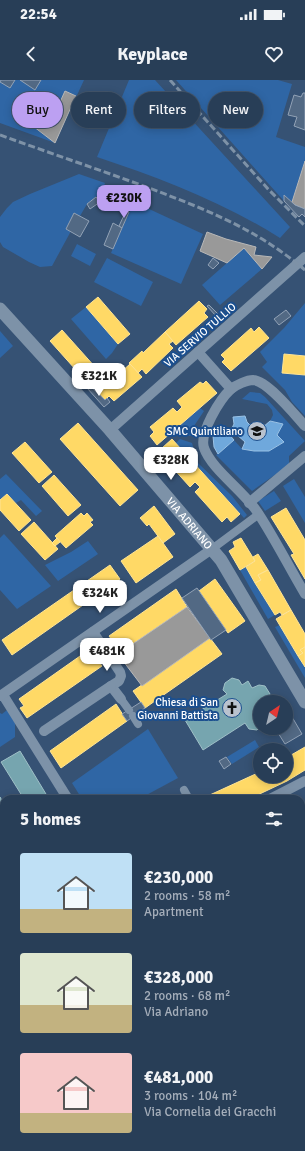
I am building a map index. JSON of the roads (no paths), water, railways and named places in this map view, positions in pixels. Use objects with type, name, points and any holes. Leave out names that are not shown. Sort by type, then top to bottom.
[{"type":"main road","points":[[0,1074],[0,1084]]},
{"type":"street","name":"VIA SERVIO TULLIO","points":[[110,430],[305,257]]},
{"type":"street","name":"VIA ADRIANO","points":[[0,309],[110,430],[212,549],[225,567],[305,702]]},
{"type":"street","points":[[198,352],[232,389]]},
{"type":"street","points":[[305,426],[276,394],[261,383],[254,380],[243,383],[232,389],[218,406],[204,433],[203,446],[206,454],[214,464],[259,514],[305,594]]},
{"type":"street","points":[[249,503],[305,456]]},
{"type":"street","points":[[65,795],[1,695],[212,549],[259,514]]},
{"type":"street","points":[[44,731],[119,681],[121,676],[120,672],[93,632]]},
{"type":"street","points":[[111,686],[138,724]]},
{"type":"street","points":[[278,795],[305,781]]},
{"type":"street","points":[[184,790],[187,795]]},
{"type":"railway","points":[[170,80],[268,189],[305,226]]},
{"type":"railway","points":[[0,135],[141,185],[227,220],[266,242],[305,270]]},
{"type":"place","name":"SMC Quintiliano","points":[[257,431]]},
{"type":"place","name":"Chiesa di San Giovanni Battista","points":[[232,708]]}]
